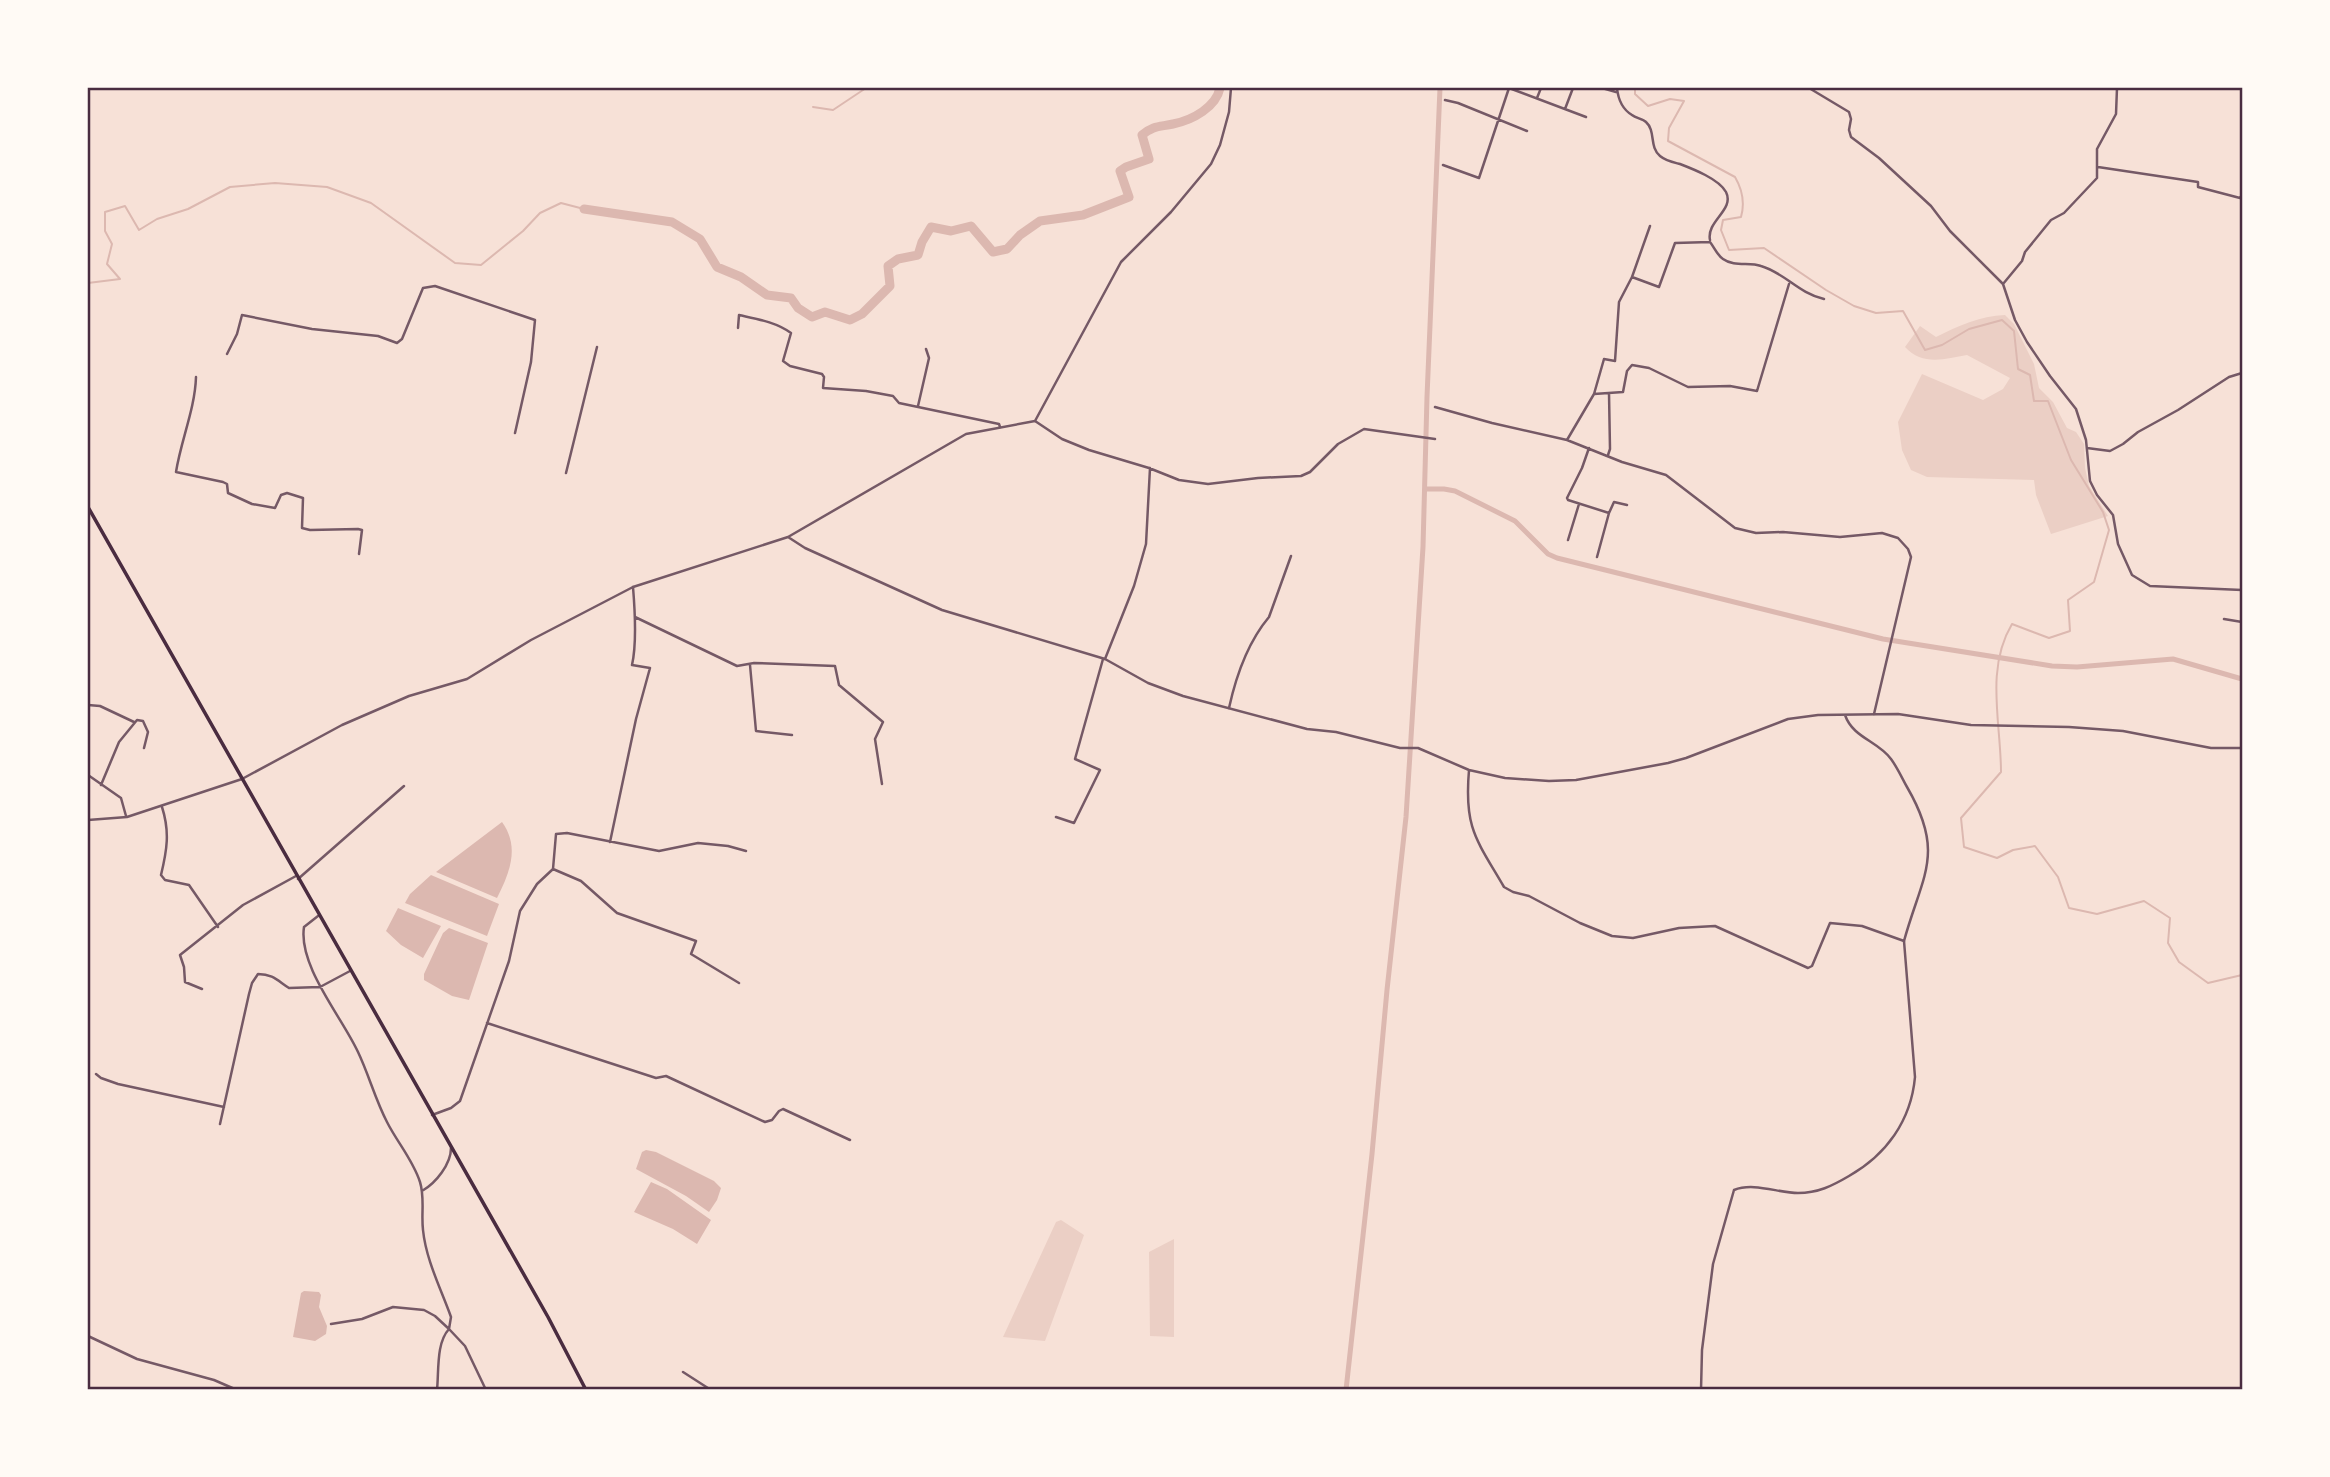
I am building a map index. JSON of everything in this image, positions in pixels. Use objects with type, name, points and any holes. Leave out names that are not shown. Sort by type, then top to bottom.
[{"type":"highway","points":[[88,507],[548,1317],[586,1390]]},
{"type":"street","points":[[1035,421],[1121,262],[1171,212],[1210,164],[1220,145],[1229,112],[1231,88]]},
{"type":"street","points":[[1443,165],[1479,178],[1509,88],[1586,117]]},
{"type":"street","points":[[1537,98],[1541,88]]},
{"type":"street","points":[[1565,109],[1573,88]]},
{"type":"street","points":[[1602,88],[1617,93]]},
{"type":"street","points":[[1617,88],[1624,108],[1631,115],[1647,122],[1651,130],[1652,144],[1658,155],[1666,161],[1700,174],[1724,190],[1727,205],[1710,226],[1710,242],[1725,261],[1759,265],[1776,272],[1804,293],[1824,299]]},
{"type":"street","points":[[1809,88],[1849,112],[1852,119],[1849,130],[1851,137],[1879,158],[1931,205],[1950,231],[2003,284],[2015,320],[2027,342],[2050,376],[2075,405],[2084,432],[2090,481],[2096,495],[2114,517],[2118,544],[2135,578],[2156,586],[2242,590]]},
{"type":"street","points":[[2003,284],[2051,220],[2061,215],[2097,178],[2096,149],[2116,114],[2117,88]]},
{"type":"street","points":[[1445,100],[1527,131]]},
{"type":"street","points":[[2098,167],[2199,182],[2198,187],[2210,191],[2240,198],[2242,195]]},
{"type":"street","points":[[1567,440],[1594,394],[1604,359],[1615,361],[1619,302],[1632,276],[1650,226]]},
{"type":"street","points":[[1632,276],[1659,287],[1675,243],[1710,242]]},
{"type":"street","points":[[1594,394],[1623,392],[1627,371],[1632,365],[1649,368],[1688,387],[1730,386],[1757,391],[1789,282]]},
{"type":"street","points":[[227,354],[237,334],[242,315],[312,329],[378,336],[397,343],[402,339],[423,288],[435,286],[535,320],[531,362],[515,433]]},
{"type":"street","points":[[738,328],[739,315],[787,330],[791,333],[783,361],[790,366],[822,374],[822,388],[893,396],[899,403],[972,420],[991,421],[1000,427]]},
{"type":"street","points":[[566,473],[597,347]]},
{"type":"street","points":[[918,407],[929,358],[926,349]]},
{"type":"street","points":[[2087,448],[2110,451],[2229,377],[2242,373]]},
{"type":"street","points":[[196,377],[195,394],[176,472],[223,482],[227,484],[228,493],[252,503],[275,508],[281,495],[287,493],[303,498],[302,528],[362,530],[359,554]]},
{"type":"street","points":[[1608,455],[1609,393]]},
{"type":"street","points":[[1435,407],[1567,440],[1622,462],[1667,475],[1735,528],[1840,537],[1882,533],[1898,538],[1911,557],[1874,714]]},
{"type":"street","points":[[88,820],[127,817],[242,779],[342,725],[409,696],[467,678],[531,640],[633,587],[788,537],[966,434],[1035,421],[1062,439],[1089,450],[1150,468],[1179,480],[1208,484],[1301,476],[1315,467],[1338,444],[1364,429],[1434,439]]},
{"type":"street","points":[[1589,448],[1583,468],[1567,495],[1569,500],[1609,513]]},
{"type":"street","points":[[1056,817],[1074,823],[1100,770],[1075,759],[1104,659],[1134,586],[1146,544],[1150,468]]},
{"type":"street","points":[[1597,557],[1614,502],[1627,505]]},
{"type":"street","points":[[1568,540],[1579,504]]},
{"type":"street","points":[[788,537],[805,548],[942,610],[1104,659],[1160,688],[1307,729],[1400,748],[1418,748],[1469,770],[1525,780],[1576,780],[1686,758],[1788,719],[1803,716],[1898,714],[1971,725],[2123,731],[2211,748],[2242,748]]},
{"type":"street","points":[[1229,708],[1242,665],[1259,630],[1269,617],[1291,556]]},
{"type":"street","points":[[610,842],[636,719],[650,668],[632,666],[636,649],[633,642],[633,587]]},
{"type":"street","points":[[635,617],[737,666],[835,666],[839,685],[883,722],[875,739],[881,784]]},
{"type":"street","points":[[2224,619],[2242,622]]},
{"type":"street","points":[[750,665],[756,731],[792,735]]},
{"type":"street","points":[[88,705],[100,706],[134,722]]},
{"type":"street","points":[[1701,1390],[1702,1350],[1713,1264],[1734,1189],[1746,1187],[1798,1193],[1825,1189],[1867,1165],[1881,1153],[1897,1132],[1914,1091],[1904,941],[1925,876],[1928,834],[1917,805],[1890,757],[1854,731],[1845,715]]},
{"type":"street","points":[[101,785],[119,742],[138,720],[143,721],[148,733],[144,748]]},
{"type":"street","points":[[1469,770],[1467,811],[1472,832],[1504,887],[1529,896],[1596,930],[1612,936],[1633,938],[1679,928],[1715,926],[1808,968],[1812,966],[1830,923],[1862,926],[1904,941]]},
{"type":"street","points":[[88,775],[121,798],[127,817]]},
{"type":"street","points":[[202,989],[185,982],[180,955],[243,905],[297,878],[404,786]]},
{"type":"street","points":[[162,807],[168,829],[168,850],[161,876],[165,880],[189,885],[218,927]]},
{"type":"street","points":[[432,1115],[451,1108],[460,1101],[509,961],[520,911],[537,884],[553,869],[556,834],[567,833],[659,851],[698,843],[746,851]]},
{"type":"street","points":[[553,869],[581,881],[617,913],[696,941],[691,954],[739,983]]},
{"type":"street","points":[[318,916],[304,927],[307,954],[320,986],[340,1016],[358,1052],[386,1120],[417,1174],[422,1191],[425,1242],[451,1317],[442,1343],[437,1390]]},
{"type":"street","points":[[220,1124],[249,994],[258,974],[281,979],[289,988],[320,986],[350,971]]},
{"type":"street","points":[[487,1023],[656,1078],[666,1076],[765,1122],[772,1120],[783,1109],[849,1140]]},
{"type":"street","points":[[96,1074],[118,1084],[224,1107]]},
{"type":"street","points":[[422,1191],[435,1183],[438,1174],[451,1159],[451,1148]]},
{"type":"street","points":[[331,1324],[362,1319],[393,1307],[424,1310],[435,1316],[445,1329],[449,1329],[465,1346],[486,1390]]},
{"type":"street","points":[[88,1336],[137,1359],[214,1380],[236,1390]]},
{"type":"street","points":[[684,1372],[711,1390]]},
{"type":"shaded area","points":[[2005,315],[2014,324],[2034,364],[2039,388],[2053,402],[2067,428],[2076,432],[2084,444],[2089,486],[2108,516],[2051,534],[2036,495],[2034,480],[1927,477],[1911,470],[1902,450],[1898,422],[1922,374],[1983,400],[2003,389],[2010,378],[1967,355],[1926,359],[1905,347],[1920,326],[1936,337],[1961,325]]},
{"type":"shaded area","points":[[502,822],[512,850],[506,879],[497,898],[436,872]]},
{"type":"shaded area","points":[[431,875],[499,904],[487,936],[405,903],[410,894]]},
{"type":"shaded area","points":[[398,908],[441,926],[423,958],[401,945],[386,931]]},
{"type":"shaded area","points":[[449,928],[488,943],[469,1000],[452,996],[424,980],[424,974],[443,933]]},
{"type":"shaded area","points":[[642,1152],[656,1152],[714,1181],[721,1188],[709,1212],[686,1196],[636,1169]]},
{"type":"shaded area","points":[[651,1182],[667,1189],[711,1220],[697,1244],[673,1229],[634,1212]]},
{"type":"shaded area","points":[[1061,1220],[1084,1235],[1045,1341],[1003,1337],[1056,1222]]},
{"type":"shaded area","points":[[1174,1239],[1174,1337],[1150,1336],[1149,1252]]},
{"type":"shaded area","points":[[319,1292],[321,1295],[319,1307],[327,1326],[326,1334],[315,1341],[293,1337],[301,1293]]},
{"type":"waterway","points":[[813,107],[833,110],[866,88]]},
{"type":"waterway","points":[[584,209],[672,222],[700,239],[717,267],[741,277],[767,295],[791,298],[798,308],[812,317],[825,312],[850,320],[862,314],[890,286],[888,266],[898,259],[918,255],[931,227],[951,231],[971,226],[993,252],[1007,249],[1020,235],[1040,221],[1083,215],[1129,197],[1120,171],[1149,159],[1142,135],[1154,128],[1196,116],[1209,107],[1220,88]]},
{"type":"waterway","points":[[1346,1390],[1406,817],[1423,547],[1440,88]]},
{"type":"waterway","points":[[1635,88],[1635,94],[1648,106],[1670,99],[1684,101],[1669,128],[1668,141],[1735,177],[1741,191],[1743,207],[1741,217],[1723,220],[1721,230],[1729,250],[1764,248],[1854,306],[1876,313],[1903,311],[1925,350],[1942,345],[1969,329],[2002,320],[2014,331],[2018,369],[2030,375],[2034,401],[2048,401],[2071,460],[2103,512],[2109,530],[2094,582],[2068,600],[2070,631],[2049,638],[2012,624],[2004,641],[1999,659],[1996,697],[2001,772],[1961,818],[1964,847],[1997,858],[2013,850],[2035,846],[2058,877],[2069,908],[2097,914],[2144,901],[2170,918],[2168,943],[2179,962],[2208,983],[2242,975]]},
{"type":"waterway","points":[[88,283],[120,279],[107,264],[112,244],[105,231],[105,212],[125,206],[139,230],[157,219],[188,209],[230,187],[275,183],[327,187],[371,203],[455,263],[481,265],[523,231],[540,213],[561,203],[584,209]]},
{"type":"waterway","points":[[1425,489],[1455,491],[1515,521],[1548,554],[1557,558],[1883,639],[2052,666],[2077,667],[2173,659],[2242,679]]}]
